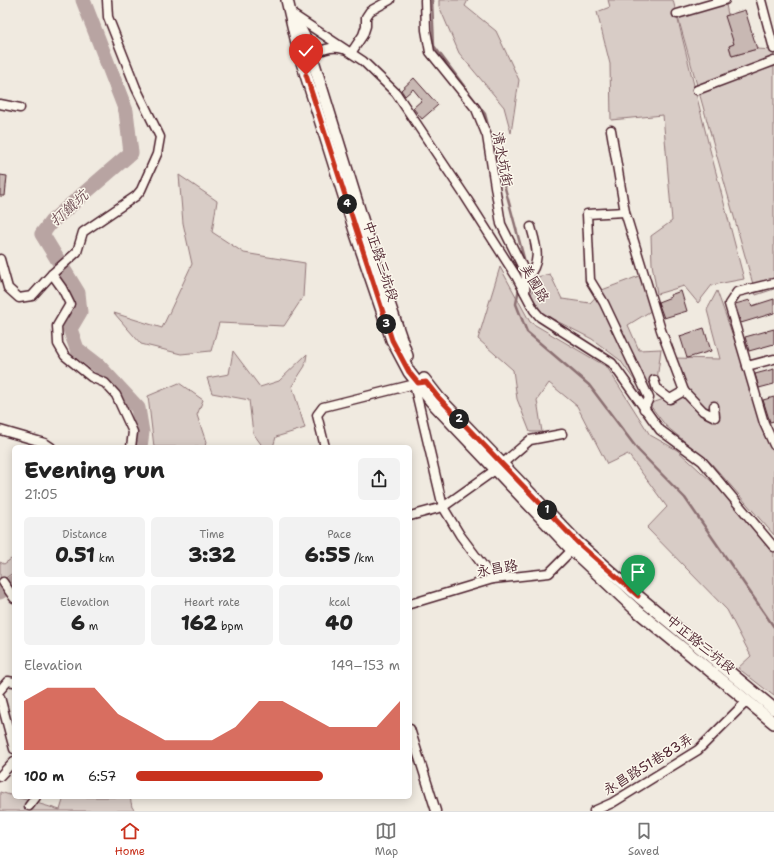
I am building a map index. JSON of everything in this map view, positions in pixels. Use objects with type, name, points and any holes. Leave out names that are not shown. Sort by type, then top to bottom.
[{"type":"main road","name":"中正路三坑段","points":[[287,0],[292,14],[308,44],[378,274],[406,355],[419,383]]},
{"type":"main road","name":"中正路三坑段","points":[[292,14],[300,56],[392,340],[409,372],[419,383],[431,401],[499,466],[636,610],[774,723]]},
{"type":"main road","name":"中正路三坑段","points":[[575,547],[774,709]]},
{"type":"street","points":[[0,259],[8,288],[19,298],[32,296],[52,274],[78,252],[83,232],[136,196],[141,190],[159,146],[160,137],[136,88],[108,18],[107,0]]},
{"type":"street","points":[[312,59],[316,53],[332,47],[348,51],[363,35],[366,26],[366,17],[370,11],[390,0]]},
{"type":"street","name":"清水坑街","points":[[425,0],[426,30],[430,52],[476,109],[488,136],[501,224],[524,279]]},
{"type":"street","points":[[678,14],[724,0]]},
{"type":"street","points":[[761,0],[774,49]]},
{"type":"street","name":"美國路","points":[[292,14],[363,62],[396,93],[516,276],[524,279],[540,317],[612,363],[660,430],[702,461],[774,548]]},
{"type":"street","points":[[697,90],[774,61]]},
{"type":"street","points":[[0,104],[20,108]]},
{"type":"street","points":[[611,130],[626,212],[662,330],[684,391],[703,411],[715,417],[714,406]]},
{"type":"street","points":[[626,212],[587,214],[590,280],[604,303],[649,398],[644,409]]},
{"type":"street","points":[[524,279],[534,271],[537,262],[531,227]]},
{"type":"street","points":[[52,274],[62,288],[70,304],[57,326],[58,344],[65,356],[91,377],[105,383],[116,395],[133,432],[131,445]]},
{"type":"street","points":[[774,283],[737,292],[729,304],[764,423],[772,435],[774,445]]},
{"type":"street","points":[[747,366],[774,359]]},
{"type":"street","points":[[654,380],[657,389],[670,399],[684,391]]},
{"type":"street","points":[[324,445],[317,415],[323,407],[419,383],[443,507],[460,535],[493,579]]},
{"type":"street","points":[[0,430],[48,445]]},
{"type":"street","points":[[412,515],[443,507],[499,466],[530,440],[562,434]]},
{"type":"street","name":"永昌路","points":[[412,603],[493,579],[549,574],[575,547]]},
{"type":"street","points":[[3,582],[12,595]]},
{"type":"street","points":[[0,690],[8,681],[12,682]]},
{"type":"street","points":[[0,698],[12,742]]},
{"type":"street","name":"永昌路51巷83弄","points":[[594,811],[612,803],[698,750],[747,701]]},
{"type":"street","points":[[412,735],[436,811]]},
{"type":"street","points":[[0,776],[12,763]]},
{"type":"street","points":[[28,806],[34,799]]},
{"type":"shaded area","points":[[439,0],[468,0],[465,6],[496,31],[519,80],[511,133],[504,107],[459,53],[439,6]]},
{"type":"shaded area","points":[[608,0],[673,0],[744,279],[712,285],[698,303],[684,286],[657,294],[652,264],[651,236],[672,221],[663,115],[611,120],[610,64],[597,12],[610,7]]},
{"type":"shaded area","points":[[725,0],[734,44],[729,46],[732,56],[757,49],[773,50],[774,54],[774,289],[756,295],[677,14]]},
{"type":"shaded area","points":[[179,175],[217,201],[212,232],[244,253],[305,263],[303,297],[284,326],[219,323],[211,351],[181,354],[141,344],[114,313],[162,328],[192,264],[183,223]]},
{"type":"shaded area","points":[[500,267],[530,322],[607,367],[650,435],[677,450],[722,491],[774,550],[774,696],[738,668],[751,656],[727,610],[647,528],[667,507],[628,454],[607,464],[577,406],[549,383],[537,400],[542,432],[530,432],[517,399],[513,370],[478,339]]},
{"type":"shaded area","points":[[550,274],[562,299],[590,303],[602,290],[639,276],[654,309],[628,325],[639,350],[661,349],[657,380],[644,394],[620,360],[592,339],[543,314],[531,295],[537,277]]},
{"type":"shaded area","points":[[717,291],[774,451],[774,535],[711,463],[666,426],[649,404],[682,393],[674,358],[720,359],[707,310]]},
{"type":"shaded area","points":[[233,351],[260,387],[279,381],[307,354],[305,366],[292,386],[305,428],[276,437],[274,445],[262,445],[253,433],[249,400],[212,393],[207,378],[229,374]]},
{"type":"shaded area","points":[[179,383],[203,400],[197,415],[206,442],[205,445],[154,445],[148,396]]},
{"type":"shaded area","points":[[12,558],[12,573],[0,582],[0,562],[4,564]]},
{"type":"shaded area","points":[[0,792],[12,796],[12,799],[23,799],[60,810],[63,799],[130,799],[132,807],[135,811],[0,811]]},
{"type":"building","points":[[745,10],[757,49],[732,56],[729,46],[734,44],[725,16]]},
{"type":"building","points":[[414,78],[438,105],[422,119],[413,108],[422,100],[413,89],[405,96],[401,90]]},
{"type":"building","points":[[0,175],[7,176],[5,196],[0,196]]},
{"type":"building","points":[[681,291],[687,311],[664,318],[658,302]]},
{"type":"building","points":[[774,299],[774,313],[741,323],[735,304],[750,300],[752,306]]},
{"type":"building","points":[[704,328],[711,351],[687,358],[680,336]]},
{"type":"building","points":[[774,329],[774,344],[749,351],[745,337]]},
{"type":"building","points":[[774,369],[774,384],[759,388],[755,374]]},
{"type":"building","points":[[774,397],[774,421],[770,422],[763,400]]},
{"type":"waterway","name":"打鐵坑","points":[[83,0],[126,111],[131,153],[51,222],[42,234],[78,293],[80,312],[70,329],[77,349],[99,366],[138,408],[142,432],[140,445]]},
{"type":"waterway","points":[[432,0],[434,46],[485,114],[525,262],[524,265]]},
{"type":"waterway","points":[[519,288],[516,304],[527,332],[589,385],[638,450],[685,498],[774,627]]},
{"type":"waterway","name":"打鐵坑","points":[[0,592],[12,583]]},
{"type":"route","points":[[306,75],[356,234],[392,340],[409,372],[418,383],[426,382],[438,397],[578,543],[638,596]]}]
